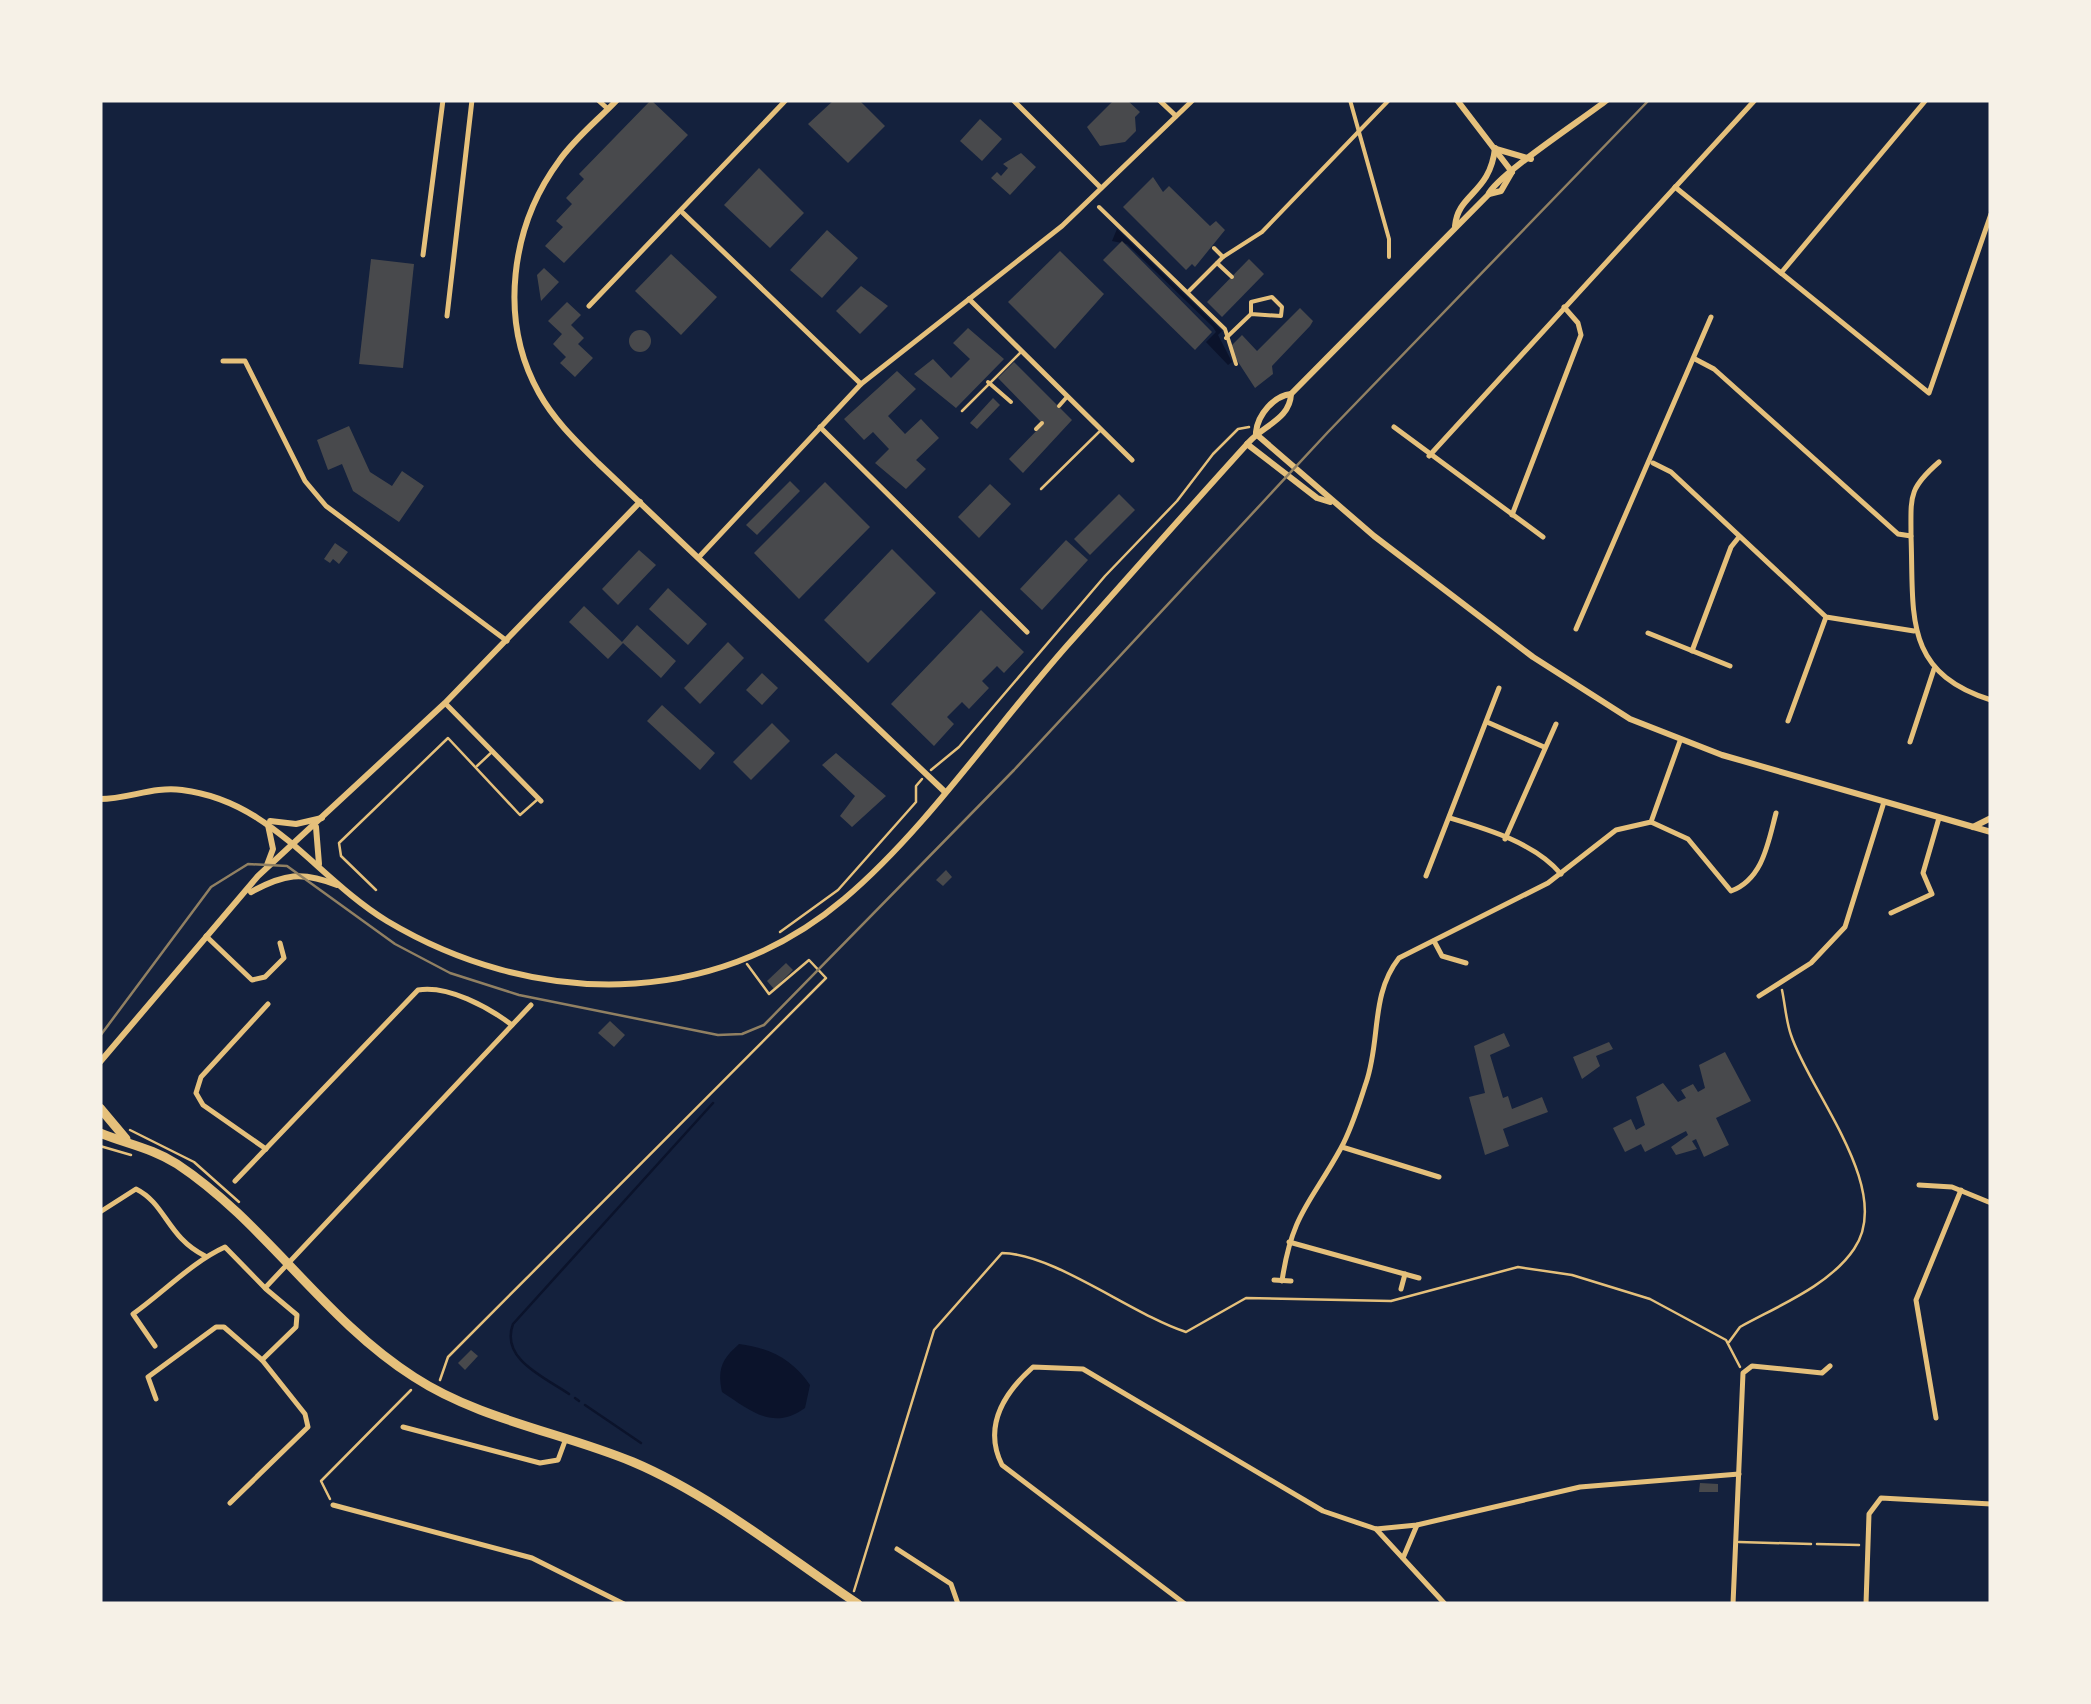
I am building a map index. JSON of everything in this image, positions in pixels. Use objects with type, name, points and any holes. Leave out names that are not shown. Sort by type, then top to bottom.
[{"type":"highway","points":[[100,1108],[128,1140]]},
{"type":"highway","points":[[100,1133],[157,1152],[200,1180],[350,1330],[419,1381],[490,1414],[636,1464],[696,1496],[855,1602]]},
{"type":"street","points":[[423,255],[443,100]]},
{"type":"street","points":[[448,316],[472,100]]},
{"type":"street","points":[[598,100],[608,109]]},
{"type":"street","points":[[618,100],[560,158],[536,200],[520,242],[515,299],[524,358],[548,408],[640,502],[944,791]]},
{"type":"street","points":[[590,306],[683,213],[786,100]]},
{"type":"street","points":[[1013,100],[1101,188]]},
{"type":"street","points":[[1159,100],[1176,116]]},
{"type":"street","points":[[699,557],[861,384],[1062,226],[1193,100]]},
{"type":"street","points":[[1350,100],[1389,240],[1389,257]]},
{"type":"street","points":[[1189,292],[1223,257],[1262,232],[1389,100]]},
{"type":"street","points":[[1457,100],[1512,172]]},
{"type":"street","points":[[100,798],[182,790],[222,797],[265,820],[343,888],[411,935],[503,972],[578,986],[664,982],[718,968],[773,946],[822,915],[871,872],[944,791],[1017,700],[1246,444],[1280,395],[1291,394],[1488,194],[1500,176],[1531,159],[1607,100]]},
{"type":"street","points":[[1429,456],[1755,100]]},
{"type":"street","points":[[1782,273],[1926,100]]},
{"type":"street","points":[[1495,148],[1531,159]]},
{"type":"street","points":[[1455,226],[1456,211],[1490,176],[1495,148]]},
{"type":"street","points":[[1675,186],[1930,393],[1991,214]]},
{"type":"street","points":[[1099,208],[1224,329],[1236,364]]},
{"type":"street","points":[[683,213],[861,384]]},
{"type":"street","points":[[1214,248],[1223,257]]},
{"type":"street","points":[[1217,263],[1232,277]]},
{"type":"street","points":[[1226,338],[1251,314],[1251,302],[1246,296]]},
{"type":"street","points":[[1251,302],[1272,297],[1282,308],[1281,316]]},
{"type":"street","points":[[970,299],[1132,460]]},
{"type":"street","points":[[1512,515],[1581,336],[1578,323],[1564,307]]},
{"type":"street","points":[[1251,314],[1281,316],[1286,321]]},
{"type":"street","points":[[1576,628],[1652,462],[1712,317]]},
{"type":"street","points":[[1694,359],[1714,368],[1886,527],[1911,536]]},
{"type":"street","points":[[222,361],[245,361],[306,481],[326,506],[507,641]]},
{"type":"street","points":[[988,382],[1011,402]]},
{"type":"street","points":[[1256,430],[1291,405],[1291,394]]},
{"type":"street","points":[[1059,406],[1066,398]]},
{"type":"street","points":[[1036,428],[1042,423]]},
{"type":"street","points":[[819,426],[1027,632]]},
{"type":"street","points":[[1394,427],[1543,537]]},
{"type":"street","points":[[1256,430],[1331,502],[1575,687],[1630,719],[1680,741],[1991,832]]},
{"type":"street","points":[[1246,444],[1317,498],[1331,502]]},
{"type":"street","points":[[1652,462],[1670,472],[1826,616],[1914,631]]},
{"type":"street","points":[[1939,462],[1913,487],[1914,631],[1934,669],[1945,679],[1991,700]]},
{"type":"street","points":[[102,1057],[264,871],[445,703],[640,502]]},
{"type":"street","points":[[1692,650],[1731,547],[1739,537]]},
{"type":"street","points":[[1788,722],[1826,616]]},
{"type":"street","points":[[1648,632],[1730,666]]},
{"type":"street","points":[[1910,742],[1934,669]]},
{"type":"street","points":[[1426,876],[1500,688]]},
{"type":"street","points":[[445,703],[540,800]]},
{"type":"street","points":[[1486,722],[1544,747]]},
{"type":"street","points":[[1505,839],[1556,724]]},
{"type":"street","points":[[1651,822],[1680,741]]},
{"type":"street","points":[[1758,996],[1814,960],[1844,926],[1884,802]]},
{"type":"street","points":[[1291,1281],[1278,1280],[1289,1242],[1304,1203],[1342,1147],[1368,1079],[1380,989],[1399,958],[1561,874],[1616,830],[1651,822],[1688,839],[1731,891],[1751,880],[1776,813]]},
{"type":"street","points":[[265,820],[296,824],[323,818]]},
{"type":"street","points":[[1450,818],[1550,860],[1561,874]]},
{"type":"street","points":[[1891,913],[1932,894],[1923,873],[1938,818]]},
{"type":"street","points":[[1972,827],[1991,818]]},
{"type":"street","points":[[264,871],[273,848],[265,820]]},
{"type":"street","points":[[316,824],[319,865]]},
{"type":"street","points":[[246,894],[278,877],[303,873],[343,888]]},
{"type":"street","points":[[206,936],[252,980],[266,977],[284,958],[280,943]]},
{"type":"street","points":[[1434,941],[1442,956],[1466,964]]},
{"type":"street","points":[[236,1181],[418,990],[432,989],[474,1003],[512,1025]]},
{"type":"street","points":[[266,1149],[203,1106],[196,1093],[201,1077],[268,1004]]},
{"type":"street","points":[[266,1288],[532,1004]]},
{"type":"street","points":[[1342,1147],[1439,1176]]},
{"type":"street","points":[[1919,1185],[1961,1190],[1991,1202]]},
{"type":"street","points":[[100,1212],[136,1189],[148,1195],[183,1244],[205,1256]]},
{"type":"street","points":[[1936,1418],[1916,1300],[1961,1190]]},
{"type":"street","points":[[1289,1242],[1419,1278]]},
{"type":"street","points":[[156,1346],[133,1314],[179,1282],[205,1256],[230,1248],[266,1288],[294,1311],[299,1324],[262,1360]]},
{"type":"street","points":[[1401,1289],[1405,1274]]},
{"type":"street","points":[[156,1399],[148,1377],[220,1326],[262,1360],[305,1414],[308,1427],[230,1503]]},
{"type":"street","points":[[1734,1604],[1742,1373],[1752,1366],[1822,1374],[1830,1366]]},
{"type":"street","points":[[1185,1604],[1002,1466],[994,1449],[997,1416],[1014,1384],[1034,1367],[1084,1368],[1323,1511],[1376,1529],[1417,1524],[1580,1487],[1740,1474]]},
{"type":"street","points":[[403,1427],[540,1464],[558,1460],[566,1438]]},
{"type":"street","points":[[1866,1604],[1869,1514],[1881,1498],[1991,1504]]},
{"type":"street","points":[[332,1505],[532,1558],[624,1604]]},
{"type":"street","points":[[1403,1558],[1417,1524]]},
{"type":"street","points":[[1376,1529],[1445,1604]]},
{"type":"street","points":[[897,1549],[951,1584],[958,1604]]},
{"type":"lane","points":[[962,411],[1020,352]]},
{"type":"lane","points":[[1040,489],[1101,430]]},
{"type":"lane","points":[[376,890],[342,856],[339,844],[448,738],[520,815],[540,800]]},
{"type":"lane","points":[[476,767],[494,750]]},
{"type":"lane","points":[[1737,1542],[1811,1544]]},
{"type":"path","points":[[932,768],[945,759],[1238,429],[1256,430]]},
{"type":"path","points":[[782,930],[821,904],[906,816],[920,781]]},
{"type":"path","points":[[428,1378],[438,1384],[448,1358],[826,978],[809,960],[769,994],[748,968]]},
{"type":"path","points":[[1728,1343],[1740,1327],[1840,1265],[1858,1245],[1863,1228],[1860,1184],[1844,1138],[1791,1036],[1780,982]]},
{"type":"path","points":[[126,1127],[194,1162]]},
{"type":"path","points":[[100,1146],[128,1156]]},
{"type":"path","points":[[855,1602],[934,1330],[1002,1253],[1016,1253],[1047,1266],[1186,1332],[1246,1298],[1391,1300],[1518,1266],[1572,1275],[1637,1294],[1683,1315],[1728,1343],[1742,1373]]},
{"type":"path","points":[[332,1505],[321,1481],[411,1390]]},
{"type":"path","points":[[1811,1544],[1866,1546]]},
{"type":"water","points":[[1117,229],[1222,331],[1218,335],[1232,362],[1228,365],[1206,342],[1216,332],[1213,327],[1127,244],[1112,241]]},
{"type":"water","points":[[739,1344],[761,1348],[796,1368],[810,1385],[805,1408],[793,1415],[772,1418],[722,1392],[722,1365]]},
{"type":"building","points":[[651,100],[688,135],[564,263],[545,246],[563,227],[556,221],[572,204],[566,198],[584,179],[579,174]]},
{"type":"building","points":[[834,100],[859,100],[885,126],[848,163],[808,124]]},
{"type":"building","points":[[1114,100],[1127,100],[1140,112],[1135,117],[1136,131],[1125,142],[1100,146],[1087,127]]},
{"type":"building","points":[[980,119],[1002,139],[982,161],[960,141]]},
{"type":"building","points":[[1021,153],[1036,167],[1010,195],[991,178],[997,172],[1001,176],[1008,168],[1003,164]]},
{"type":"building","points":[[759,168],[804,213],[770,248],[724,205]]},
{"type":"building","points":[[1153,177],[1163,192],[1169,186],[1210,226],[1216,221],[1225,230],[1195,267],[1192,264],[1186,270],[1123,207]]},
{"type":"building","points":[[827,230],[858,258],[822,298],[790,270]]},
{"type":"building","points":[[1122,241],[1212,332],[1195,350],[1103,260]]},
{"type":"building","points":[[1060,251],[1104,294],[1055,349],[1008,302]]},
{"type":"building","points":[[671,254],[717,297],[681,335],[635,291]]},
{"type":"building","points":[[371,259],[414,264],[403,368],[359,364]]},
{"type":"building","points":[[1249,259],[1264,274],[1222,317],[1207,302]]},
{"type":"building","points":[[544,268],[559,282],[541,301],[537,275]]},
{"type":"building","points":[[861,286],[888,306],[860,334],[836,311]]},
{"type":"building","points":[[567,302],[581,315],[571,325],[584,338],[578,344],[593,358],[575,377],[560,363],[566,357],[553,344],[562,334],[548,321]]},
{"type":"building","points":[[1300,308],[1313,321],[1272,366],[1273,374],[1255,388],[1229,348],[1242,335],[1257,351]]},
{"type":"building","points":[[968,328],[1004,359],[956,408],[914,374],[933,359],[951,378],[970,359],[953,343]]},
{"type":"building","points":[[640,330],[648,333],[648,349],[640,352],[632,349],[629,341],[632,333]]},
{"type":"building","points":[[1014,362],[1072,420],[1023,473],[1009,459],[1043,424],[998,378]]},
{"type":"building","points":[[897,371],[916,389],[888,416],[905,434],[921,419],[939,438],[916,460],[926,469],[906,489],[875,463],[889,449],[873,432],[864,440],[844,419]]},
{"type":"building","points":[[993,398],[1000,405],[977,429],[970,423]]},
{"type":"building","points":[[349,426],[370,472],[392,486],[402,471],[424,486],[399,522],[353,491],[342,464],[328,470],[317,440]]},
{"type":"building","points":[[790,481],[800,491],[757,535],[746,525]]},
{"type":"building","points":[[825,482],[870,527],[799,599],[754,553]]},
{"type":"building","points":[[990,484],[1011,504],[979,538],[958,517]]},
{"type":"building","points":[[1119,494],[1135,510],[1090,555],[1074,539]]},
{"type":"building","points":[[1066,540],[1088,560],[1042,610],[1020,589]]},
{"type":"building","points":[[335,543],[348,552],[339,564],[324,559]]},
{"type":"building","points":[[892,549],[936,593],[868,663],[824,620]]},
{"type":"building","points":[[639,550],[656,565],[618,605],[602,589]]},
{"type":"building","points":[[668,588],[707,624],[688,645],[649,609]]},
{"type":"building","points":[[584,606],[622,642],[637,625],[676,661],[661,678],[623,643],[608,659],[569,622]]},
{"type":"building","points":[[981,610],[1024,652],[1004,673],[997,666],[982,681],[989,688],[969,709],[962,702],[947,717],[954,724],[934,746],[891,704]]},
{"type":"building","points":[[728,642],[744,658],[700,704],[684,688]]},
{"type":"building","points":[[762,673],[778,688],[762,705],[746,690]]},
{"type":"building","points":[[662,705],[715,753],[700,770],[647,721]]},
{"type":"building","points":[[772,723],[790,741],[751,780],[733,762]]},
{"type":"building","points":[[836,753],[886,796],[852,827],[840,816],[855,796],[822,765]]},
{"type":"building","points":[[946,870],[952,877],[943,886],[936,880]]},
{"type":"building","points":[[786,963],[793,970],[774,989],[767,981]]},
{"type":"building","points":[[610,1021],[625,1035],[614,1047],[598,1033]]},
{"type":"building","points":[[1504,1033],[1510,1046],[1490,1055],[1503,1098],[1508,1096],[1512,1109],[1542,1097],[1548,1112],[1503,1129],[1509,1146],[1485,1155],[1469,1097],[1485,1093],[1474,1046]]},
{"type":"building","points":[[1609,1042],[1613,1049],[1596,1056],[1600,1066],[1582,1079],[1573,1057]]},
{"type":"building","points":[[1725,1052],[1751,1101],[1716,1118],[1729,1145],[1704,1157],[1696,1139],[1692,1141],[1697,1149],[1676,1155],[1671,1147],[1688,1135],[1686,1131],[1645,1152],[1641,1144],[1625,1152],[1613,1128],[1631,1119],[1636,1130],[1645,1125],[1636,1097],[1663,1083],[1678,1102],[1686,1098],[1681,1090],[1693,1084],[1698,1092],[1705,1088],[1699,1065]]},
{"type":"building","points":[[471,1350],[478,1356],[465,1370],[458,1363]]},
{"type":"building","points":[[1700,1483],[1718,1484],[1718,1492],[1699,1492]]},
{"type":"waterway","points":[[569,1394],[518,1357],[511,1336],[513,1324],[713,1103]]},
{"type":"waterway","points":[[575,1398],[579,1401]]},
{"type":"waterway","points":[[585,1405],[641,1443]]},
{"type":"tram line","points":[[100,1036],[211,887],[248,864],[287,866],[395,944],[450,973],[519,995],[718,1035],[742,1034],[764,1025],[1014,770],[1328,432],[1649,100]]}]
